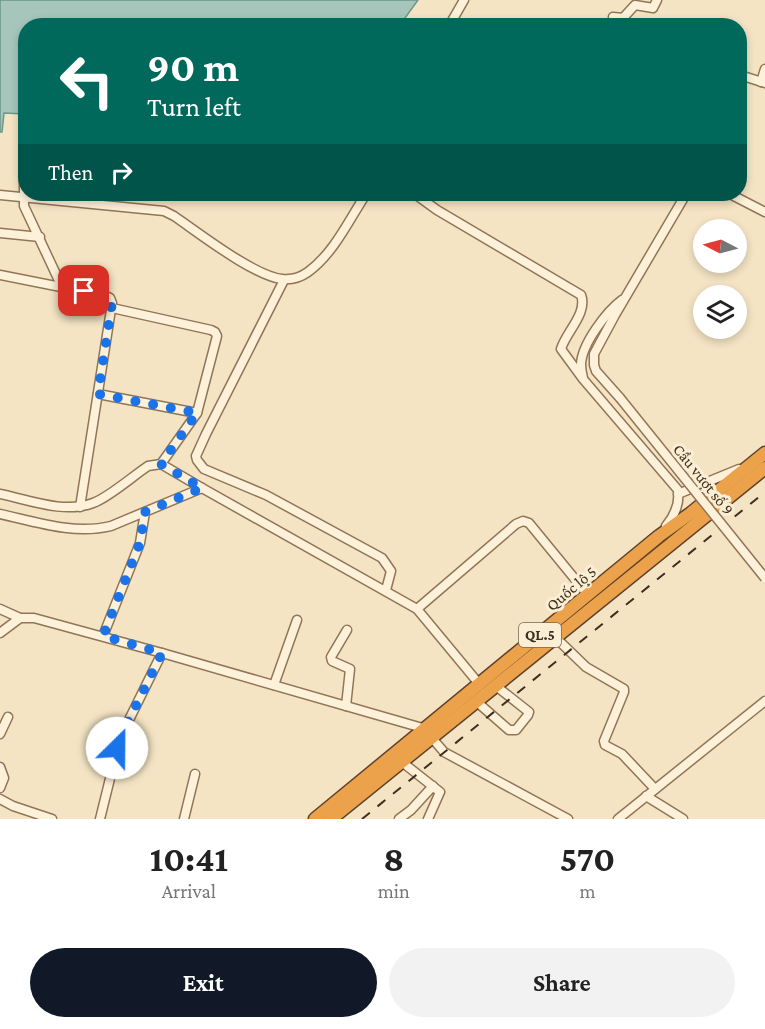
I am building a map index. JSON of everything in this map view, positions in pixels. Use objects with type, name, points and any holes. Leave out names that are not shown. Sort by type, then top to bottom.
[{"type":"highway","name":"Quốc lộ 5","points":[[331,819],[402,762],[480,685],[659,536],[765,453]]},
{"type":"highway","name":"Quốc lộ 5","points":[[315,819],[429,733],[477,702],[765,468]]},
{"type":"street","points":[[454,18],[464,0]]},
{"type":"street","points":[[612,17],[623,18],[635,5],[653,8],[657,0]]},
{"type":"street","points":[[747,77],[763,82],[765,69]]},
{"type":"street","points":[[0,195],[18,197]]},
{"type":"street","points":[[24,201],[26,212],[40,237],[62,287]]},
{"type":"street","points":[[62,201],[153,208],[164,211],[260,273],[284,280],[306,273],[318,262],[334,244],[362,201]]},
{"type":"street","points":[[424,201],[581,295],[582,309],[561,349],[583,379],[678,490],[678,506],[673,518],[659,536]]},
{"type":"street","name":"Cầu vượt số 9","points":[[682,201],[599,343],[594,354],[594,365],[596,371],[765,578]]},
{"type":"street","points":[[744,201],[765,212]]},
{"type":"street","points":[[0,232],[40,237]]},
{"type":"street","points":[[0,275],[110,298],[112,308],[80,507]]},
{"type":"street","points":[[284,280],[206,434],[196,456],[197,460],[204,469],[266,495],[382,558],[391,571],[386,590]]},
{"type":"street","points":[[583,379],[581,363],[585,349],[602,320],[625,298]]},
{"type":"street","points":[[112,308],[215,332],[217,336],[197,413],[161,464]]},
{"type":"street","points":[[98,394],[197,413]]},
{"type":"street","points":[[0,494],[57,506],[80,507],[95,503],[147,466],[161,464],[417,609],[480,685]]},
{"type":"street","points":[[678,494],[751,464]]},
{"type":"street","points":[[0,514],[84,530],[111,526],[202,488]]},
{"type":"street","points":[[103,636],[140,543],[145,512]]},
{"type":"street","points":[[417,609],[516,524],[523,521],[529,523],[588,596]]},
{"type":"street","points":[[0,609],[20,618]]},
{"type":"street","points":[[0,633],[20,618],[25,616],[34,618],[274,685],[429,733],[444,752],[568,819]]},
{"type":"street","points":[[274,685],[297,620]]},
{"type":"street","points":[[346,706],[350,669],[332,661],[331,657],[347,630]]},
{"type":"street","points":[[556,638],[586,666],[624,689],[604,741],[605,745],[622,754],[655,789]]},
{"type":"street","points":[[100,819],[120,738],[162,653]]},
{"type":"street","points":[[477,702],[509,730],[516,730],[529,712],[496,686]]},
{"type":"street","points":[[618,819],[765,701]]},
{"type":"street","points":[[0,735],[8,717]]},
{"type":"street","points":[[402,762],[440,792],[428,819]]},
{"type":"street","points":[[0,767],[4,778],[0,788]]},
{"type":"street","points":[[184,819],[195,774]]},
{"type":"street","points":[[399,819],[411,810],[433,786]]},
{"type":"street","points":[[646,796],[683,819]]},
{"type":"street","points":[[0,799],[13,806],[52,819]]},
{"type":"water","points":[[0,0],[418,0],[405,18],[18,18],[18,114],[4,113],[2,132],[0,132]]},
{"type":"railway","points":[[362,819],[765,492]]},
{"type":"route","points":[[84,291],[106,296],[112,303],[98,394],[197,413],[161,464],[202,488],[145,512],[140,543],[103,636],[162,653],[117,748]]}]
